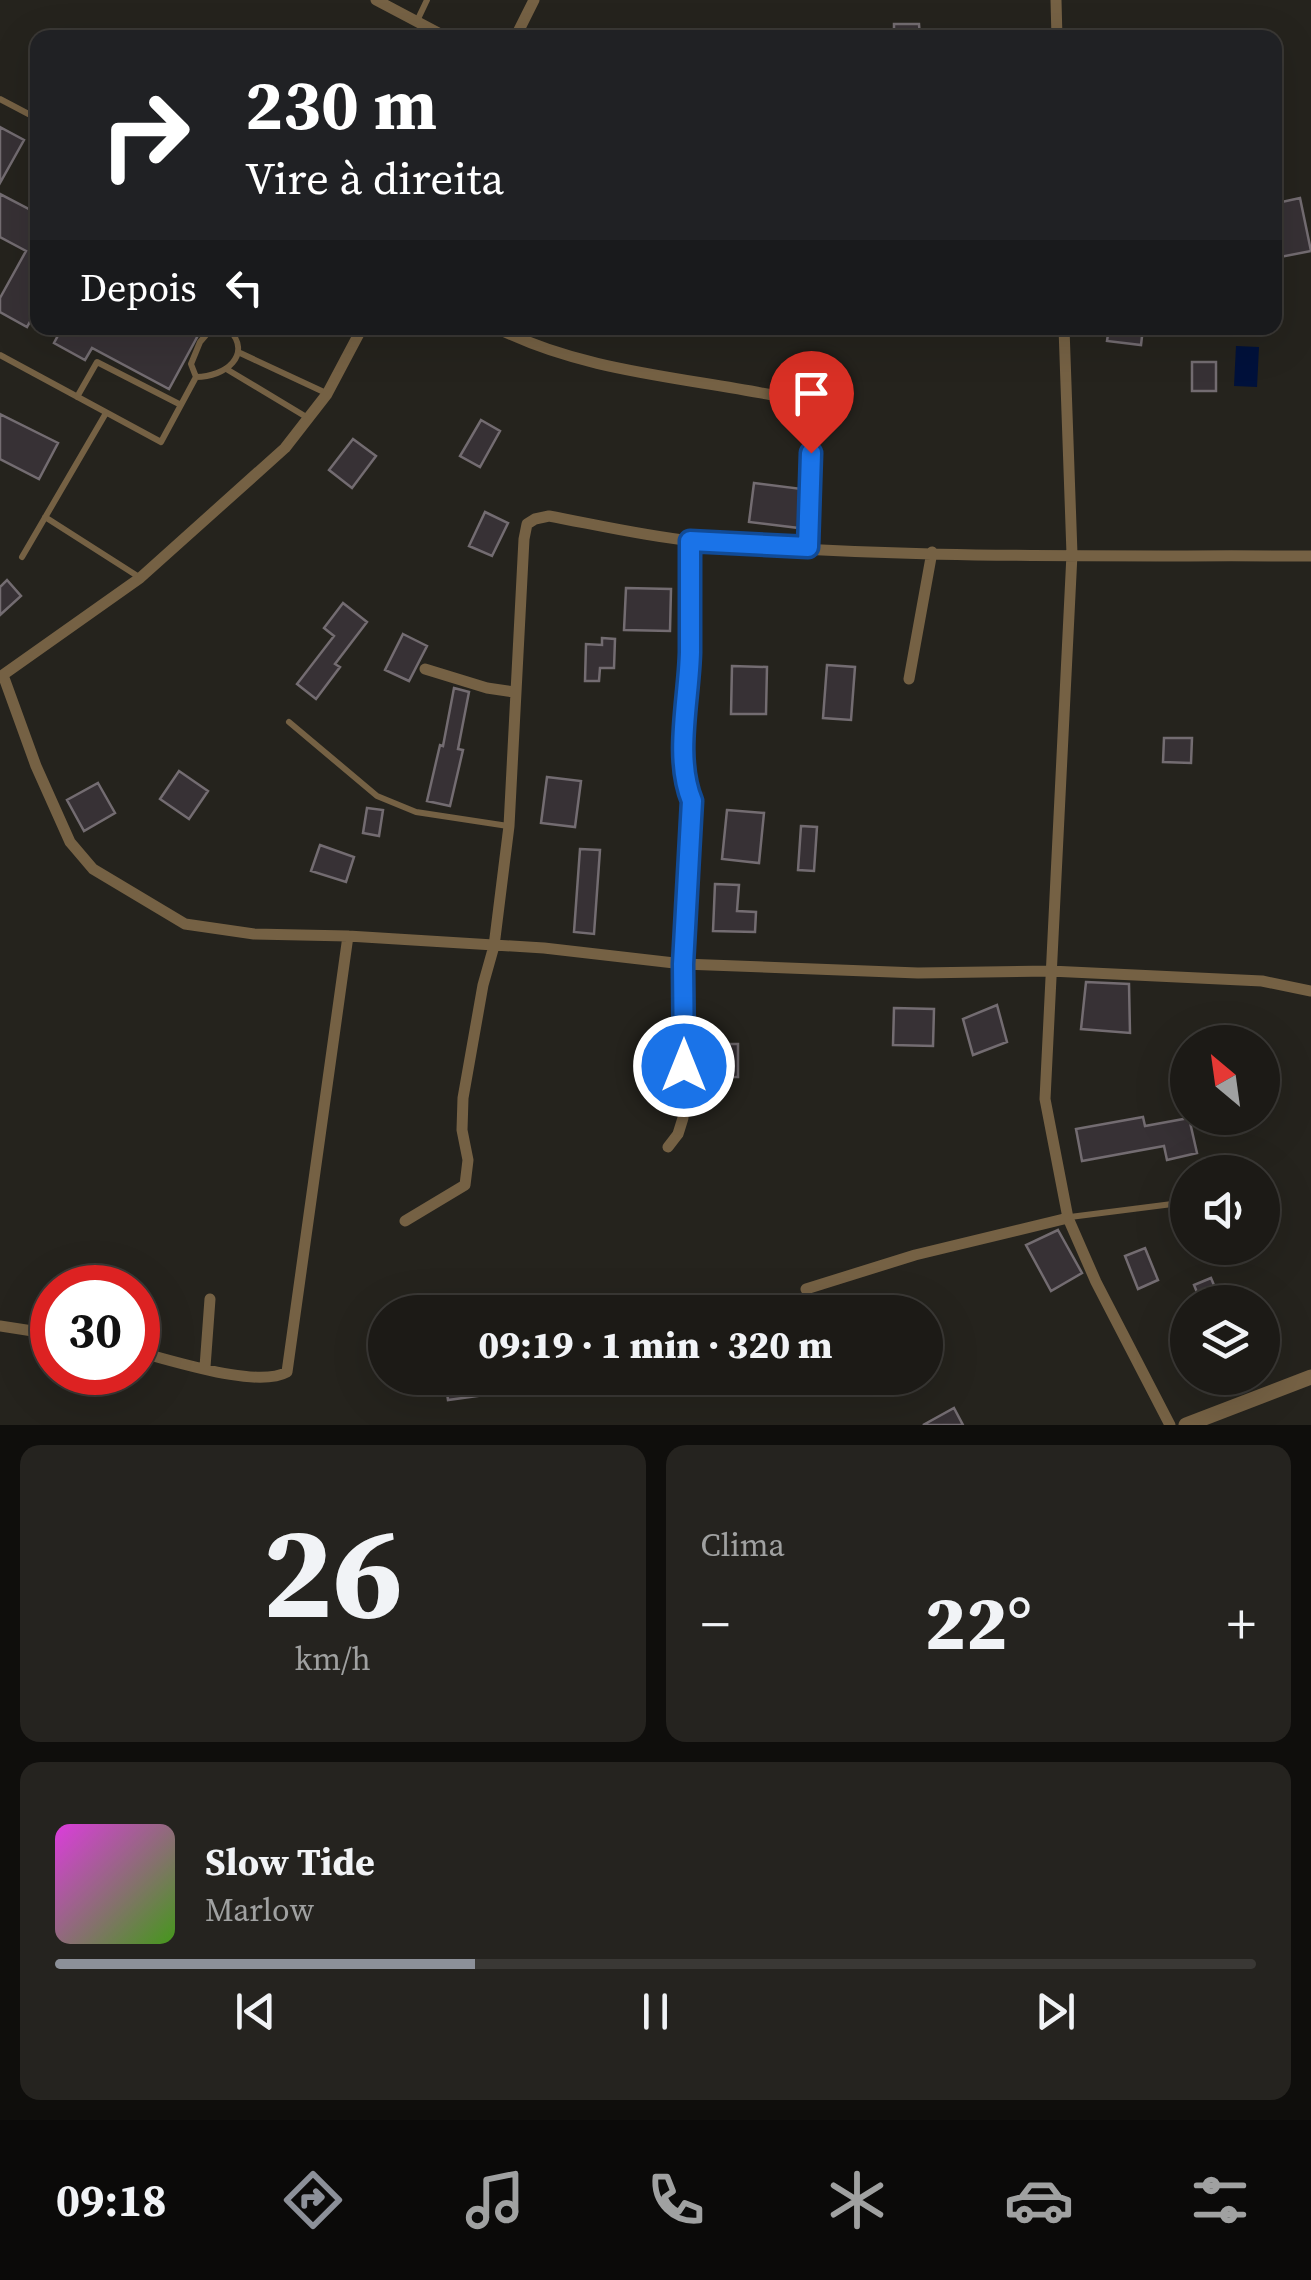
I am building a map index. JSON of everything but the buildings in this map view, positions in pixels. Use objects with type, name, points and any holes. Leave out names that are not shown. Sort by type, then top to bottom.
[{"type":"street","points":[[376,0],[432,30]]},
{"type":"street","points":[[519,30],[534,0]]},
{"type":"street","points":[[1056,0],[1057,30]]},
{"type":"street","points":[[358,335],[327,394],[285,448],[140,578],[2,676],[53,806],[70,842],[93,870],[186,924],[254,934],[494,946],[683,964],[918,973],[1050,971],[1262,981],[1311,991]]},
{"type":"street","points":[[515,335],[576,358],[772,395],[790,404],[802,415],[811,453],[808,547]]},
{"type":"street","points":[[1064,335],[1072,554],[1046,1098],[1068,1218],[1096,1282],[1170,1425]]},
{"type":"street","points":[[405,1221],[466,1185],[463,1098],[482,985],[494,946],[509,826],[527,524],[549,516],[690,541],[808,547],[1311,556]]},
{"type":"street","points":[[909,679],[932,552]]},
{"type":"street","points":[[425,668],[487,688],[514,692]]},
{"type":"street","points":[[160,1357],[255,1378],[276,1378],[287,1372],[348,936]]},
{"type":"street","points":[[668,1146],[678,1134],[683,1118],[683,964]]},
{"type":"street","points":[[806,1289],[915,1254],[1068,1218]]},
{"type":"street","points":[[205,1367],[210,1299]]},
{"type":"street","points":[[0,1326],[30,1331]]},
{"type":"street","points":[[1186,1425],[1311,1377]]},
{"type":"lane","points":[[416,22],[428,0]]},
{"type":"lane","points":[[0,98],[30,115]]},
{"type":"lane","points":[[0,355],[162,442],[196,377],[191,364],[206,335]]},
{"type":"lane","points":[[196,377],[214,377],[228,370],[238,352],[235,335]]},
{"type":"lane","points":[[238,352],[327,394]]},
{"type":"lane","points":[[77,397],[96,362],[181,406]]},
{"type":"lane","points":[[228,370],[310,419]]},
{"type":"lane","points":[[22,556],[106,413]]},
{"type":"lane","points":[[45,518],[140,578]]},
{"type":"lane","points":[[683,964],[692,801],[685,784],[684,764],[690,654],[690,541]]},
{"type":"lane","points":[[289,722],[378,796],[416,812],[509,826]]},
{"type":"lane","points":[[1068,1218],[1170,1204]]},
{"type":"water","points":[[1236,346],[1259,347],[1257,387],[1234,386]]},
{"type":"route","points":[[684,1066],[683,964],[692,801],[685,784],[684,764],[690,654],[690,541],[808,547],[811,453]]}]
